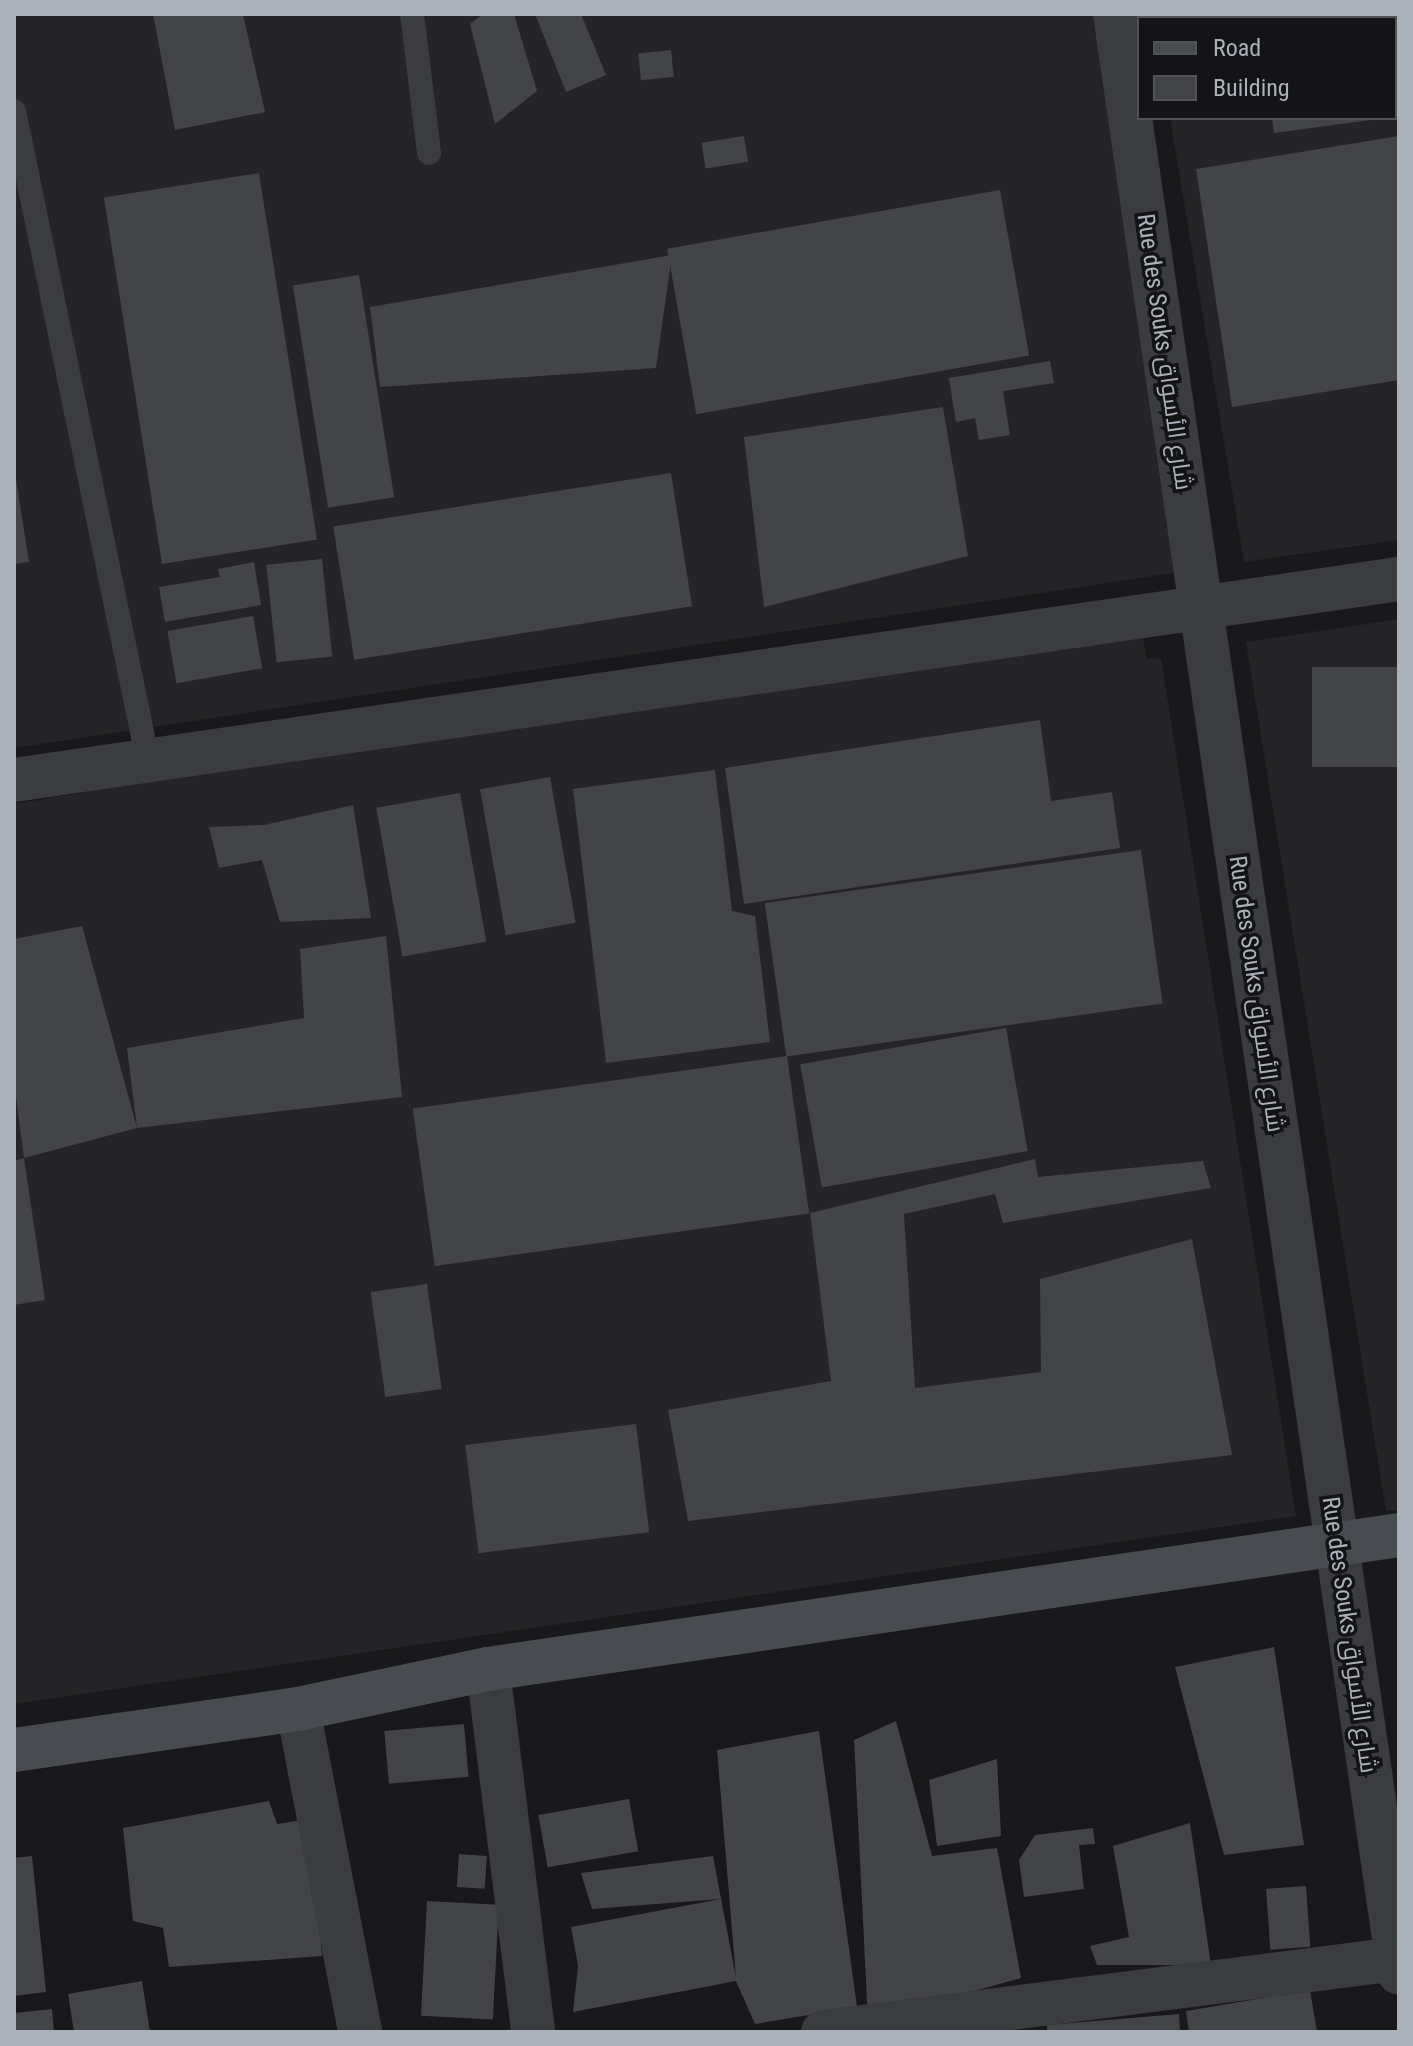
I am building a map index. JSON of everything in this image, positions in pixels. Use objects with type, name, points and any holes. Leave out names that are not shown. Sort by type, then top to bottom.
[{"type":"main road","points":[[14,1750],[298,1709],[488,1669],[1399,1535]]},
{"type":"street","name":"Rue des Souks شارع الأسواق","points":[[1115,14],[1398,1966]]},
{"type":"street","points":[[14,780],[1399,579]]},
{"type":"street","points":[[488,1669],[533,2032]]},
{"type":"street","points":[[298,1709],[360,2032]]},
{"type":"street","points":[[823,2032],[984,2024],[1398,1966]]},
{"type":"lane","points":[[412,14],[429,153]]},
{"type":"lane","points":[[14,111],[148,761]]},
{"type":"shaded area","points":[[14,14],[1099,14],[1180,572],[14,748]]},
{"type":"shaded area","points":[[1153,14],[1399,14],[1399,540],[1244,562],[1170,120],[1397,120],[1397,16]]},
{"type":"shaded area","points":[[1139,616],[1147,659],[1161,658],[1296,1516],[14,1704],[14,804]]},
{"type":"shaded area","points":[[1399,619],[1399,1510],[1386,1511],[1246,642]]},
{"type":"building","points":[[153,14],[243,14],[265,112],[175,130]]},
{"type":"building","points":[[483,14],[514,14],[537,91],[495,124],[470,24]]},
{"type":"building","points":[[535,14],[581,14],[606,75],[566,92]]},
{"type":"building","points":[[1258,14],[1399,14],[1399,116],[1397,16]]},
{"type":"building","points":[[671,50],[674,77],[641,80],[638,53]]},
{"type":"building","points":[[1272,120],[1371,120],[1274,133]]},
{"type":"building","points":[[744,136],[748,162],[706,168],[702,143]]},
{"type":"building","points":[[1399,136],[1399,380],[1232,407],[1196,169]]},
{"type":"building","points":[[259,173],[317,539],[162,564],[104,198]]},
{"type":"building","points":[[1000,190],[1029,355],[696,414],[667,249]]},
{"type":"building","points":[[672,255],[656,368],[380,387],[370,307]]},
{"type":"building","points":[[359,275],[394,497],[328,508],[293,285]]},
{"type":"building","points":[[1050,361],[1054,383],[1003,391],[1010,435],[979,440],[975,418],[956,422],[949,378]]},
{"type":"building","points":[[943,407],[968,556],[764,607],[744,437]]},
{"type":"building","points":[[671,473],[692,606],[354,660],[333,527]]},
{"type":"building","points":[[14,480],[29,562],[14,564]]},
{"type":"building","points":[[322,559],[332,656],[277,662],[266,565]]},
{"type":"building","points":[[254,562],[261,605],[165,622],[159,587],[220,577],[218,569]]},
{"type":"building","points":[[253,616],[262,668],[177,683],[167,631]]},
{"type":"building","points":[[1312,667],[1399,667],[1399,767],[1312,767]]},
{"type":"building","points":[[1040,720],[1051,801],[1112,792],[1120,848],[744,904],[725,768]]},
{"type":"building","points":[[715,770],[732,911],[755,916],[770,1042],[606,1063],[573,789]]},
{"type":"building","points":[[550,777],[576,923],[506,935],[480,789]]},
{"type":"building","points":[[460,793],[486,942],[403,956],[376,808]]},
{"type":"building","points":[[353,805],[371,918],[280,922],[262,860],[219,868],[209,827],[264,825]]},
{"type":"building","points":[[1141,850],[1163,1003],[786,1056],[765,903]]},
{"type":"building","points":[[82,926],[137,1128],[24,1158],[14,1082],[14,939]]},
{"type":"building","points":[[386,936],[402,1097],[137,1128],[127,1048],[304,1018],[300,949]]},
{"type":"building","points":[[1006,1028],[1028,1151],[822,1187],[800,1064]]},
{"type":"building","points":[[787,1056],[809,1213],[435,1266],[413,1109]]},
{"type":"building","points":[[24,1158],[45,1300],[14,1305],[14,1161]]},
{"type":"building","points":[[1035,1159],[1038,1177],[1203,1161],[1211,1188],[1003,1223],[995,1194],[904,1214],[915,1388],[1041,1372],[1040,1279],[1192,1239],[1232,1455],[688,1521],[668,1410],[831,1381],[810,1213]]},
{"type":"building","points":[[427,1284],[442,1389],[385,1397],[371,1292]]},
{"type":"building","points":[[636,1424],[649,1532],[479,1553],[465,1445]]},
{"type":"building","points":[[1274,1647],[1304,1845],[1224,1855],[1175,1667]]},
{"type":"building","points":[[896,1721],[932,1856],[997,1848],[1021,1978],[868,2021],[854,1740]]},
{"type":"building","points":[[464,1724],[469,1777],[389,1784],[384,1731]]},
{"type":"building","points":[[819,1731],[857,2007],[755,2024],[736,1981],[573,2012],[578,1966],[571,1927],[721,1899],[592,1909],[581,1873],[713,1856],[736,1978],[717,1750]]},
{"type":"building","points":[[997,1759],[1001,1836],[937,1846],[929,1780]]},
{"type":"building","points":[[629,1799],[638,1851],[548,1867],[538,1815]]},
{"type":"building","points":[[269,1801],[277,1824],[308,1819],[322,1956],[169,1967],[163,1928],[133,1921],[123,1828]]},
{"type":"building","points":[[1190,1823],[1211,1965],[1097,1965],[1090,1946],[1129,1937],[1113,1846]]},
{"type":"building","points":[[1093,1828],[1095,1844],[1079,1845],[1084,1889],[1024,1897],[1019,1860],[1035,1835]]},
{"type":"building","points":[[459,1854],[487,1856],[485,1889],[457,1887]]},
{"type":"building","points":[[32,1856],[46,1992],[14,1996],[14,1858]]},
{"type":"building","points":[[1306,1886],[1310,1947],[1270,1950],[1266,1889]]},
{"type":"building","points":[[427,1901],[499,1905],[493,2020],[421,2016]]},
{"type":"building","points":[[142,1981],[150,2032],[74,2032],[68,1994]]},
{"type":"building","points":[[1310,1990],[1317,2032],[1189,2032],[1186,2011]]},
{"type":"building","points":[[52,2009],[54,2032],[14,2032],[14,2013]]},
{"type":"building","points":[[1179,2014],[1180,2032],[1047,2032],[1047,2025]]}]
